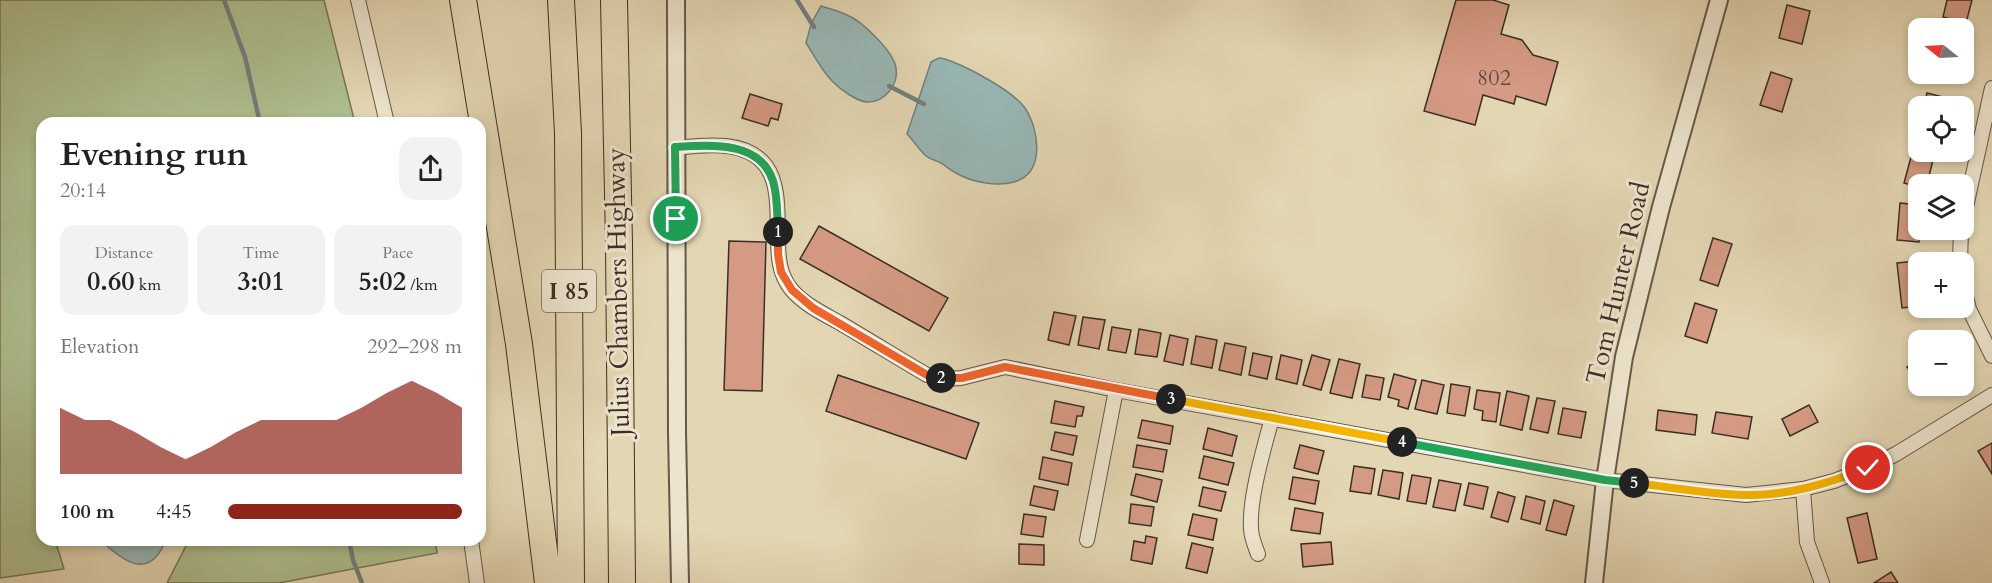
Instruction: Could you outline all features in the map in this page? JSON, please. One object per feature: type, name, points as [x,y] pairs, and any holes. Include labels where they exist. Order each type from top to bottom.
[{"type":"highway","points":[[463,0],[482,117]]},
{"type":"highway","name":"I 85","points":[[561,0],[568,133],[572,583]]},
{"type":"highway","name":"Julius Chambers Highway","points":[[614,0],[622,583]]},
{"type":"highway","points":[[486,141],[519,344],[548,583]]},
{"type":"street","points":[[358,0],[386,117]]},
{"type":"street","points":[[676,0],[676,420],[680,583]]},
{"type":"street","name":"Tom Hunter Road","points":[[1594,583],[1605,480],[1624,357],[1634,310],[1719,0]]},
{"type":"street","points":[[1973,174],[1992,88]]},
{"type":"street","points":[[675,147],[711,145],[732,147],[750,154],[766,165],[773,181],[777,204],[778,254],[781,272],[792,290],[813,308],[927,375],[946,379],[962,378],[1005,367],[1116,390],[1605,480],[1746,495],[1803,489],[1834,481],[1868,468],[1896,454],[1992,395]]},
{"type":"street","points":[[1973,318],[1992,356]]},
{"type":"street","points":[[1087,540],[1116,390]]},
{"type":"street","points":[[1258,554],[1251,528],[1252,511],[1272,418]]},
{"type":"street","points":[[1803,489],[1808,542],[1822,583]]},
{"type":"street","points":[[472,546],[477,583]]},
{"type":"green space","points":[[0,0],[324,0],[353,117],[36,117],[36,546],[57,546],[64,569],[0,578]]},
{"type":"green space","points":[[186,546],[436,546],[437,553],[279,583],[167,583]]},
{"type":"water","points":[[821,6],[853,18],[890,54],[896,68],[895,80],[890,91],[880,99],[868,102],[859,100],[839,88],[825,73],[806,43],[811,24]]},
{"type":"water","points":[[939,58],[957,63],[989,80],[1013,96],[1025,108],[1034,127],[1037,150],[1031,170],[1024,177],[1014,182],[1000,184],[969,179],[927,156],[907,134],[931,62]]},
{"type":"water","points":[[107,546],[163,546],[152,561],[144,564],[135,564]]},
{"type":"building","points":[[1456,0],[1493,0],[1509,5],[1501,34],[1522,40],[1533,55],[1558,62],[1546,105],[1516,96],[1514,104],[1483,95],[1475,125],[1424,111]]},
{"type":"building","points":[[1947,0],[1972,0],[1967,18],[1943,17]]},
{"type":"building","points":[[1787,5],[1810,11],[1802,44],[1779,38]]},
{"type":"building","points":[[1771,72],[1792,79],[1782,112],[1760,105]]},
{"type":"building","points":[[750,94],[782,104],[778,120],[771,118],[768,126],[742,118]]},
{"type":"building","points":[[1910,162],[1932,162],[1930,174],[1908,174],[1908,184],[1904,183]]},
{"type":"building","points":[[1900,203],[1908,204],[1908,240],[1919,240],[1919,242],[1897,240]]},
{"type":"building","points":[[819,226],[948,298],[929,331],[800,259]]},
{"type":"building","points":[[1713,238],[1732,244],[1718,286],[1700,280]]},
{"type":"building","points":[[729,241],[766,242],[762,391],[724,390]]},
{"type":"building","points":[[1908,262],[1908,307],[1902,308],[1897,263]]},
{"type":"building","points":[[1695,303],[1717,310],[1707,343],[1685,336]]},
{"type":"building","points":[[1054,312],[1076,316],[1069,345],[1048,340]]},
{"type":"building","points":[[1083,317],[1105,320],[1099,349],[1078,345]]},
{"type":"building","points":[[1112,327],[1131,330],[1126,353],[1108,350]]},
{"type":"building","points":[[1139,329],[1161,333],[1157,357],[1135,354]]},
{"type":"building","points":[[1170,335],[1188,339],[1183,365],[1164,361]]},
{"type":"building","points":[[1196,336],[1217,340],[1212,368],[1191,364]]},
{"type":"building","points":[[1225,343],[1246,347],[1241,375],[1219,370]]},
{"type":"building","points":[[1253,353],[1272,357],[1267,379],[1249,375]]},
{"type":"building","points":[[1281,355],[1302,360],[1297,384],[1276,379]]},
{"type":"building","points":[[1312,355],[1330,360],[1321,390],[1303,385]]},
{"type":"building","points":[[1339,359],[1360,364],[1352,398],[1330,393]]},
{"type":"building","points":[[1394,374],[1416,380],[1408,409],[1398,406],[1399,400],[1388,397]]},
{"type":"building","points":[[838,375],[979,423],[966,459],[826,411]]},
{"type":"building","points":[[1366,375],[1384,378],[1380,400],[1362,397]]},
{"type":"building","points":[[1422,380],[1444,385],[1437,414],[1415,409]]},
{"type":"building","points":[[1451,384],[1470,387],[1465,416],[1447,413]]},
{"type":"building","points":[[1477,390],[1500,393],[1496,422],[1482,420],[1483,411],[1474,409]]},
{"type":"building","points":[[1507,391],[1529,396],[1522,430],[1500,425]]},
{"type":"building","points":[[1537,398],[1555,401],[1548,433],[1530,429]]},
{"type":"building","points":[[1055,401],[1084,407],[1082,416],[1077,416],[1075,427],[1051,423]]},
{"type":"building","points":[[1809,405],[1818,422],[1790,436],[1782,419]]},
{"type":"building","points":[[1563,408],[1586,412],[1581,438],[1558,434]]},
{"type":"building","points":[[1658,410],[1697,415],[1695,435],[1656,430]]},
{"type":"building","points":[[1716,412],[1752,417],[1748,439],[1712,433]]},
{"type":"building","points":[[1142,420],[1173,426],[1170,444],[1138,438]]},
{"type":"building","points":[[1208,428],[1237,436],[1232,456],[1203,449]]},
{"type":"building","points":[[1055,432],[1077,436],[1073,455],[1051,450]]},
{"type":"building","points":[[1992,443],[1992,474],[1978,451]]},
{"type":"building","points":[[1137,445],[1167,450],[1163,472],[1133,467]]},
{"type":"building","points":[[1300,445],[1324,451],[1318,474],[1294,468]]},
{"type":"building","points":[[1204,456],[1234,463],[1228,485],[1199,478]]},
{"type":"building","points":[[1043,457],[1072,463],[1068,485],[1039,479]]},
{"type":"building","points":[[1354,466],[1375,469],[1371,494],[1350,491]]},
{"type":"building","points":[[1383,470],[1403,473],[1399,499],[1378,495]]},
{"type":"building","points":[[1136,474],[1162,480],[1157,502],[1131,495]]},
{"type":"building","points":[[1412,475],[1431,478],[1426,504],[1407,501]]},
{"type":"building","points":[[1293,477],[1319,481],[1315,504],[1289,499]]},
{"type":"building","points":[[1439,480],[1461,484],[1455,511],[1433,507]]},
{"type":"building","points":[[1469,483],[1488,487],[1483,509],[1464,505]]},
{"type":"building","points":[[1034,486],[1058,491],[1054,510],[1030,505]]},
{"type":"building","points":[[1203,487],[1226,492],[1221,511],[1199,506]]},
{"type":"building","points":[[1498,492],[1515,497],[1508,522],[1491,517]]},
{"type":"building","points":[[1526,496],[1545,501],[1540,524],[1521,519]]},
{"type":"building","points":[[1554,500],[1574,506],[1566,535],[1546,530]]},
{"type":"building","points":[[1131,504],[1154,507],[1151,526],[1129,523]]},
{"type":"building","points":[[1295,508],[1323,513],[1320,534],[1291,530]]},
{"type":"building","points":[[1867,513],[1877,559],[1858,563],[1847,518]]},
{"type":"building","points":[[1024,514],[1046,517],[1043,537],[1021,534]]},
{"type":"building","points":[[1193,514],[1217,519],[1213,540],[1188,535]]},
{"type":"building","points":[[1146,536],[1157,538],[1152,564],[1131,560],[1134,541],[1145,543]]},
{"type":"building","points":[[1331,542],[1333,564],[1303,567],[1301,544]]},
{"type":"building","points":[[1192,543],[1213,548],[1207,573],[1186,568]]},
{"type":"building","points":[[1019,544],[1044,545],[1044,565],[1019,564]]},
{"type":"building","points":[[1891,572],[1898,583],[1874,583]]},
{"type":"waterway","points":[[224,0],[245,57],[259,117]]},
{"type":"waterway","points":[[797,0],[814,27]]},
{"type":"waterway","points":[[889,86],[924,104]]},
{"type":"waterway","points":[[350,546],[362,583]]},
{"type":"route","points":[[676,219],[675,147],[711,145],[732,147],[750,154],[766,165],[773,181],[777,204],[778,254],[781,272],[792,290],[813,308],[927,375],[946,379],[962,378],[1005,367],[1116,390],[1605,480],[1746,495],[1803,489],[1834,481],[1868,468]]}]
